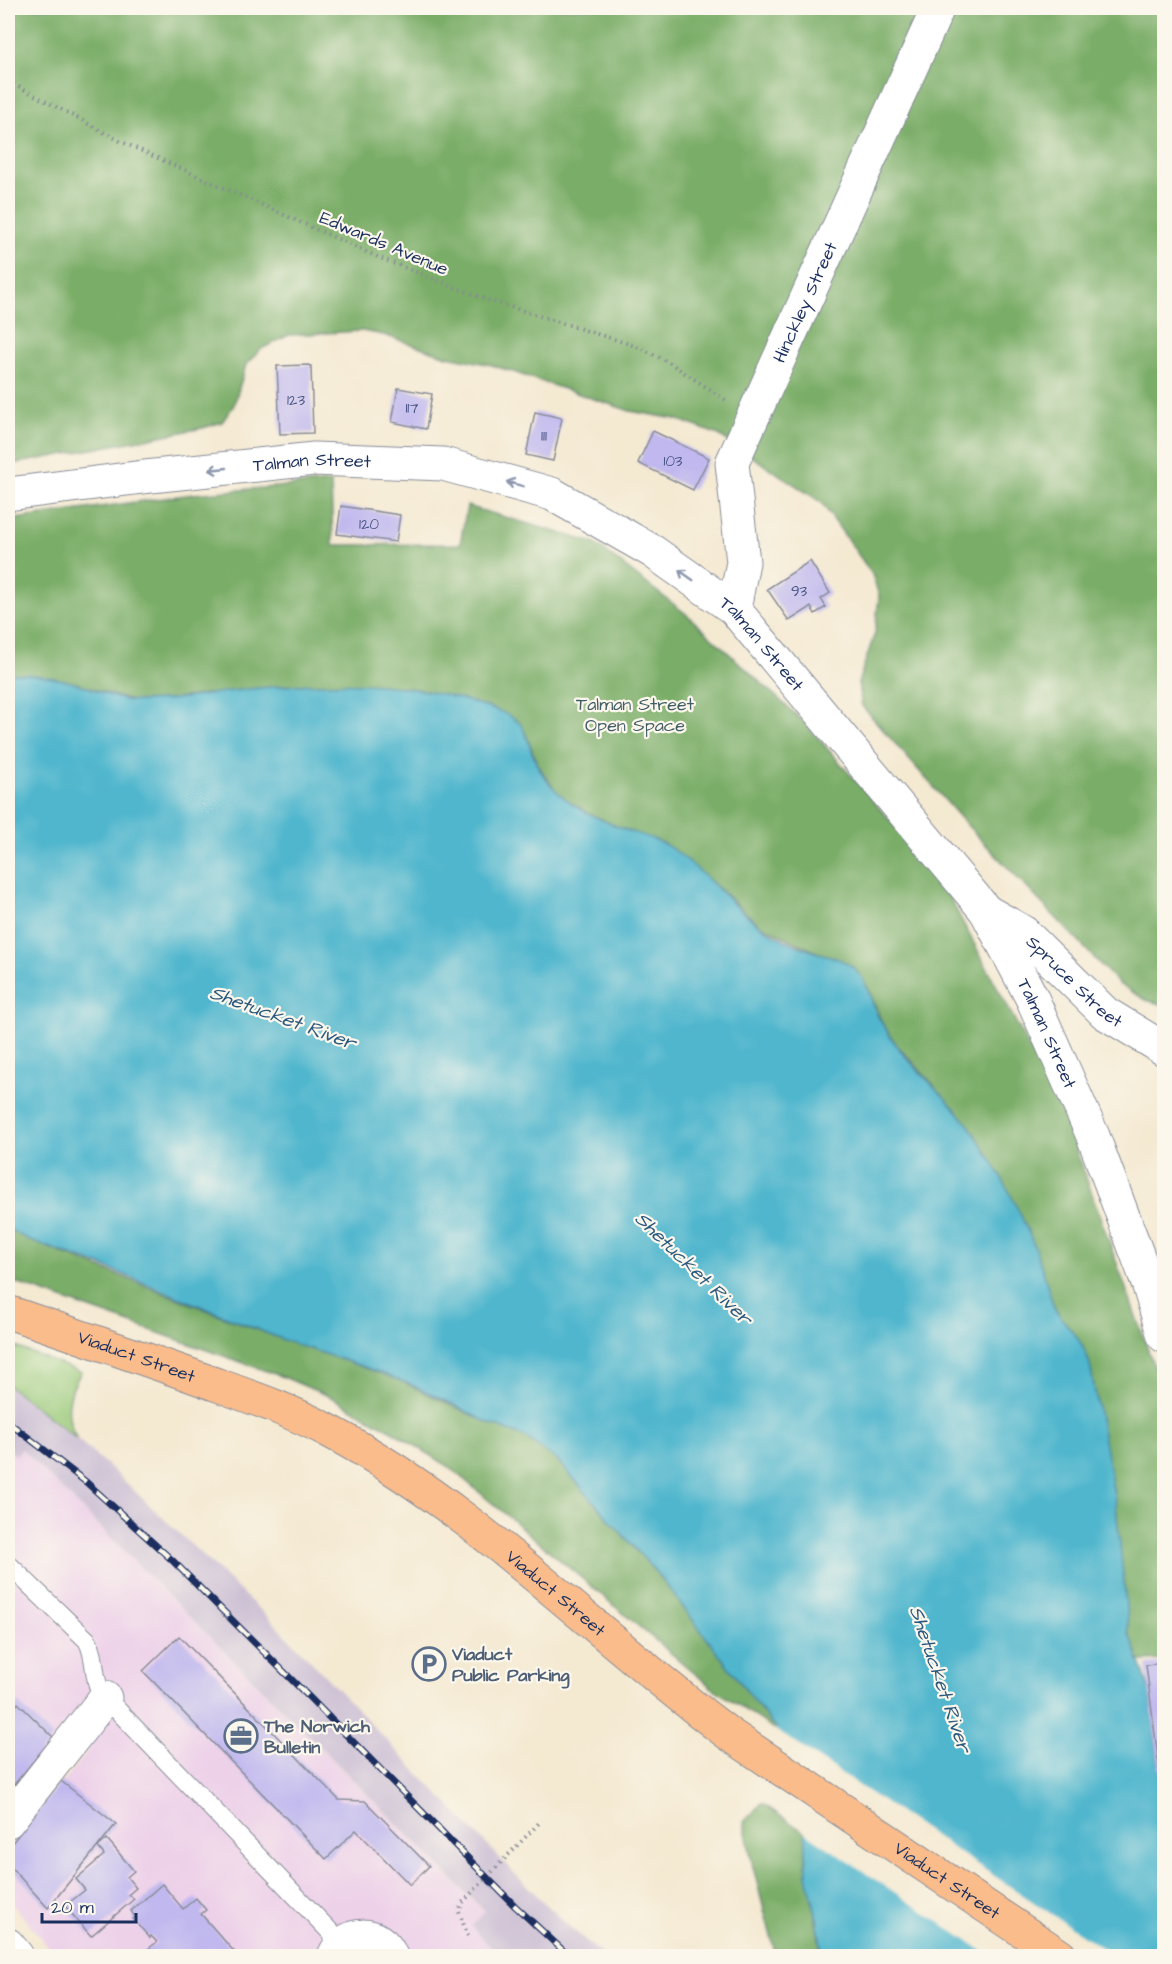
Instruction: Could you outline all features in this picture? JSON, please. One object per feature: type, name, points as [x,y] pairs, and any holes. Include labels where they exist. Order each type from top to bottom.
[{"type":"highway","name":"Viaduct Street","points":[[8,1312],[261,1402],[322,1428],[367,1453],[424,1489],[469,1522],[729,1734],[1060,1956]]},
{"type":"street","name":"Hinckley Street","points":[[734,609],[743,562],[732,463],[938,8]]},
{"type":"street","name":"Talman Street","points":[[8,494],[314,459],[443,464],[552,494],[652,551],[734,609],[986,911],[1032,998],[1093,1136],[1148,1283],[1164,1336]]},
{"type":"street","name":"Spruce Street","points":[[986,911],[1023,932],[1105,1013],[1164,1048]]},
{"type":"street","points":[[8,1821],[105,1698]]},
{"type":"street","points":[[338,1950],[353,1937],[370,1936],[380,1941],[391,1956]]},
{"type":"street","points":[[8,1945],[17,1956]]},
{"type":"lane","points":[[8,1564],[87,1640],[94,1657],[96,1684],[105,1698],[338,1950]]},
{"type":"path","name":"Edwards Avenue","points":[[8,81],[113,138],[372,255],[485,299],[639,347],[670,363],[752,418]]},
{"type":"path","points":[[468,1936],[459,1912],[462,1903],[539,1823]]},
{"type":"shaded area","points":[[8,1385],[108,1466],[276,1625],[520,1879],[565,1923],[604,1956],[499,1956],[471,1926],[485,1912],[22,1449],[16,1455],[8,1449]]},
{"type":"shaded area","points":[[8,1449],[16,1455],[22,1449],[485,1913],[471,1926],[499,1956],[56,1956],[8,1899],[8,1854],[90,1748],[66,1725],[8,1799]]},
{"type":"green space","points":[[8,8],[1164,8],[1164,1005],[1146,1000],[1120,985],[967,825],[862,706],[858,683],[875,633],[879,596],[872,574],[821,502],[719,435],[676,419],[630,411],[492,365],[447,356],[384,335],[362,331],[289,335],[261,349],[246,365],[234,405],[222,422],[203,428],[8,465]]},
{"type":"green space","name":"Talman Street Open Space","points":[[331,482],[333,545],[460,544],[467,506],[594,543],[685,613],[805,723],[937,874],[1060,1105],[1161,1386],[1164,1399],[1164,1660],[1140,1661],[1129,1634],[1120,1555],[1074,1333],[1061,1319],[933,1084],[896,1044],[882,1023],[868,988],[851,966],[760,925],[699,871],[663,843],[619,828],[565,799],[555,790],[538,765],[525,732],[514,719],[494,709],[461,699],[206,694],[167,700],[132,701],[74,683],[8,673],[8,520],[193,494]]},
{"type":"green space","points":[[8,1229],[37,1243],[250,1327],[399,1380],[478,1418],[525,1437],[555,1458],[661,1578],[777,1731],[711,1687],[448,1466],[387,1428],[333,1398],[286,1378],[8,1280]]},
{"type":"green space","points":[[8,1344],[81,1372],[72,1389],[68,1405],[70,1422],[77,1439],[8,1385]]},
{"type":"green space","points":[[762,1803],[807,1834],[806,1864],[822,1956],[776,1956],[744,1822]]},
{"type":"water","name":"Shetucket River","points":[[8,673],[67,681],[128,700],[162,700],[299,685],[358,684],[416,689],[493,709],[518,721],[544,776],[552,787],[573,804],[609,823],[668,846],[688,861],[760,926],[798,946],[841,960],[860,975],[880,1020],[895,1043],[952,1105],[991,1159],[1011,1195],[1036,1250],[1054,1307],[1078,1339],[1090,1364],[1116,1505],[1129,1634],[1150,1692],[1161,1781],[1164,1781],[1164,1956],[822,1956],[818,1923],[807,1876],[805,1824],[775,1726],[661,1578],[558,1461],[525,1437],[488,1423],[412,1385],[286,1341],[100,1265],[33,1242],[8,1229]]},
{"type":"pier","points":[[773,1728],[1114,1956],[990,1956],[803,1831]]},
{"type":"building","points":[[277,366],[311,366],[313,433],[280,434]]},
{"type":"building","points":[[398,388],[432,394],[426,429],[392,422]]},
{"type":"building","points":[[535,412],[562,418],[553,461],[526,455]]},
{"type":"building","points":[[653,431],[709,458],[693,490],[638,463]]},
{"type":"building","points":[[341,506],[400,515],[396,542],[337,534]]},
{"type":"building","points":[[810,561],[830,593],[821,599],[826,607],[815,614],[811,607],[789,621],[767,589]]},
{"type":"building","name":"The Norwich Bulletin","points":[[179,1636],[339,1800],[365,1801],[429,1866],[410,1885],[356,1830],[326,1859],[143,1671]]},
{"type":"building","points":[[1164,1663],[1164,1781],[1161,1781],[1146,1665]]},
{"type":"building","points":[[18,1703],[53,1737],[8,1792],[8,1716]]},
{"type":"building","points":[[61,1781],[116,1824],[48,1908],[8,1864],[8,1848]]},
{"type":"building","points":[[107,1839],[134,1871],[127,1877],[136,1888],[129,1894],[134,1899],[91,1936],[65,1906],[85,1890],[76,1879],[104,1855],[98,1847]]},
{"type":"building","points":[[162,1884],[183,1909],[196,1898],[206,1910],[201,1914],[238,1956],[139,1956],[157,1942],[151,1936],[150,1938],[133,1919],[135,1917],[131,1911]]},
{"type":"railway","points":[[8,1422],[86,1482],[172,1560],[515,1906],[569,1956]]},
{"type":"place","name":"Viaduct Public Parking","points":[[429,1664]]},
{"type":"place","name":"The Norwich Bulletin","points":[[241,1736]]}]
